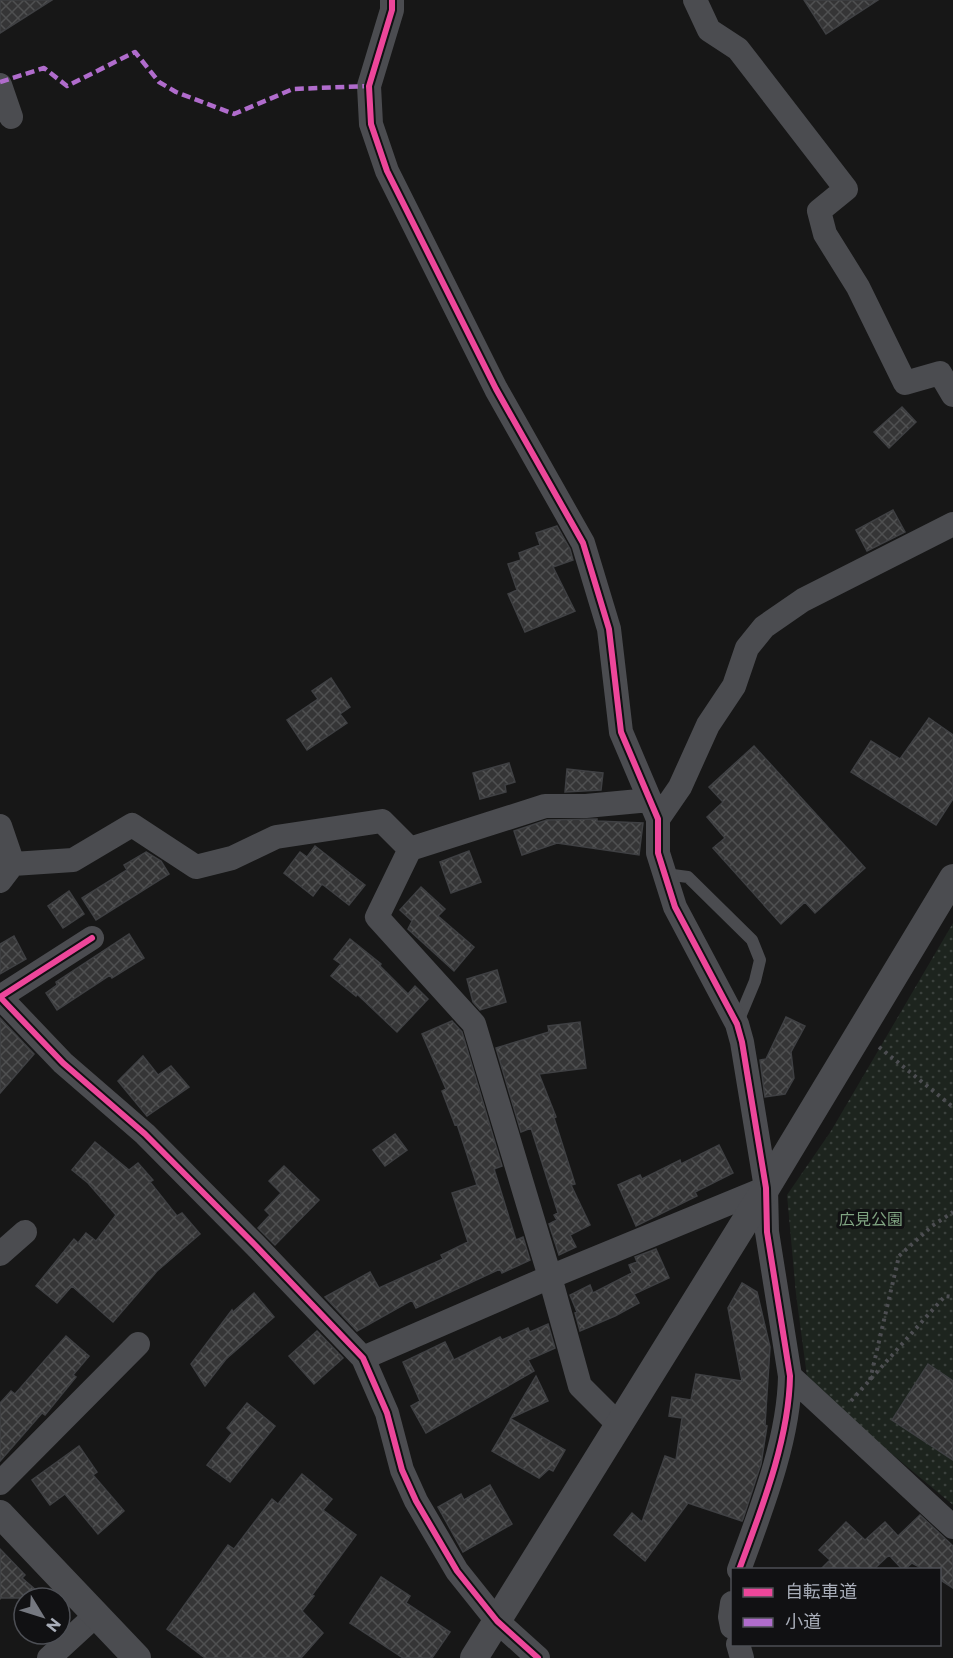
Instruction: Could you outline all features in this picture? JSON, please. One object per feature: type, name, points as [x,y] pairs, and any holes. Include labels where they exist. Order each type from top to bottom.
[{"type":"street","points":[[392,0],[392,10],[369,86],[371,124],[387,171],[491,379],[583,543],[609,629],[621,732],[654,810],[657,853],[675,907],[737,1024],[742,1042],[766,1188],[767,1232],[790,1376],[790,1397],[766,1498],[739,1568]]},
{"type":"street","points":[[694,0],[709,30],[738,49],[846,189],[819,210],[825,234],[858,286],[905,383],[940,374],[953,395]]},
{"type":"street","points":[[0,85],[11,117]]},
{"type":"street","points":[[619,1425],[580,1386],[550,1277],[474,1024],[377,917],[410,849],[545,806],[654,810],[680,787],[708,725],[734,686],[747,648],[764,627],[803,600],[953,524]]},
{"type":"street","points":[[0,826],[7,872],[73,860],[132,825],[196,867],[232,858],[276,837],[382,821],[410,849]]},
{"type":"street","points":[[474,1658],[766,1188],[953,878]]},
{"type":"street","points":[[92,938],[0,997],[63,1063],[145,1134],[363,1358],[387,1413],[402,1470],[416,1501],[457,1571],[496,1621],[538,1658]]},
{"type":"street","points":[[363,1358],[550,1277],[766,1188]]},
{"type":"street","points":[[0,1254],[25,1233]]},
{"type":"street","points":[[0,1483],[138,1344]]},
{"type":"street","points":[[790,1376],[953,1527]]},
{"type":"street","points":[[0,1514],[137,1658]]},
{"type":"street","points":[[49,1658],[96,1615]]},
{"type":"lane","points":[[665,874],[688,877],[752,940],[760,960],[755,981],[737,1024]]},
{"type":"path","points":[[876,1044],[953,1107]]},
{"type":"path","points":[[870,1380],[899,1256],[932,1226],[953,1212]]},
{"type":"path","points":[[848,1404],[945,1296],[953,1297]]},
{"type":"green space","name":"広見公園","points":[[953,923],[953,1505],[808,1384],[796,1294],[787,1195],[831,1131]]},
{"type":"building","points":[[0,0],[52,0],[0,33]]},
{"type":"building","points":[[804,0],[878,0],[826,34]]},
{"type":"building","points":[[902,407],[916,422],[889,448],[874,432]]},
{"type":"building","points":[[893,510],[905,532],[867,551],[856,530]]},
{"type":"building","points":[[557,526],[570,549],[573,560],[553,567],[575,611],[525,632],[508,594],[517,590],[508,564],[521,560],[519,553],[540,545],[536,533]]},
{"type":"building","points":[[331,678],[350,707],[340,714],[347,723],[307,750],[287,720],[318,699],[312,691]]},
{"type":"building","points":[[929,718],[953,735],[953,799],[936,825],[851,772],[871,741],[900,759]]},
{"type":"building","points":[[754,746],[865,868],[815,913],[805,902],[781,924],[713,848],[725,838],[707,817],[723,802],[709,787]]},
{"type":"building","points":[[509,763],[515,782],[505,785],[506,792],[480,799],[473,773]]},
{"type":"building","points":[[567,769],[603,773],[601,790],[565,792]]},
{"type":"building","points":[[597,819],[597,821],[643,823],[639,855],[557,843],[522,855],[514,831],[547,820]]},
{"type":"building","points":[[315,846],[365,885],[349,905],[322,884],[313,896],[284,873],[300,852],[307,857]]},
{"type":"building","points":[[469,851],[481,882],[451,893],[440,862]]},
{"type":"building","points":[[146,852],[161,861],[169,874],[96,920],[82,898],[127,870],[124,865]]},
{"type":"building","points":[[421,887],[445,909],[438,916],[474,947],[454,971],[408,929],[412,921],[400,910]]},
{"type":"building","points":[[69,891],[84,914],[63,928],[48,906]]},
{"type":"building","points":[[129,934],[144,958],[112,978],[110,975],[57,1010],[46,993],[57,985],[56,982]]},
{"type":"building","points":[[14,936],[26,959],[0,974],[0,944]]},
{"type":"building","points":[[350,939],[381,964],[380,966],[408,994],[415,986],[428,999],[397,1032],[357,994],[356,996],[331,976],[341,964],[334,959]]},
{"type":"building","points":[[497,970],[506,1002],[480,1010],[473,1002],[467,979]]},
{"type":"building","points":[[786,1017],[805,1026],[791,1052],[794,1078],[785,1094],[765,1097],[760,1060],[766,1059]]},
{"type":"building","points":[[0,1018],[34,1054],[0,1093]]},
{"type":"building","points":[[452,1021],[462,1032],[502,1166],[494,1169],[516,1240],[523,1237],[530,1260],[502,1273],[500,1269],[416,1308],[412,1300],[357,1331],[325,1297],[370,1272],[379,1288],[443,1259],[441,1255],[468,1242],[452,1193],[477,1185],[457,1124],[455,1125],[442,1091],[446,1089],[422,1034]]},
{"type":"building","points":[[580,1022],[586,1068],[539,1074],[556,1117],[554,1118],[575,1184],[571,1185],[590,1225],[570,1235],[576,1247],[559,1255],[549,1224],[557,1220],[554,1215],[558,1213],[531,1128],[521,1132],[496,1048],[549,1032],[548,1026]]},
{"type":"building","points":[[143,1056],[158,1075],[171,1066],[189,1087],[147,1116],[118,1081]]},
{"type":"building","points":[[395,1134],[407,1150],[385,1166],[373,1150]]},
{"type":"building","points":[[95,1142],[129,1170],[138,1163],[153,1180],[150,1182],[177,1216],[182,1213],[200,1234],[157,1271],[113,1322],[72,1286],[57,1303],[36,1286],[74,1239],[78,1243],[86,1233],[96,1241],[116,1215],[88,1183],[72,1170]]},
{"type":"building","points":[[719,1145],[733,1173],[695,1192],[697,1196],[636,1226],[618,1185],[640,1175],[642,1179],[680,1160],[681,1164]]},
{"type":"building","points":[[284,1166],[319,1200],[275,1245],[258,1228],[270,1215],[265,1210],[281,1193],[269,1181]]},
{"type":"building","points":[[656,1249],[669,1278],[634,1294],[639,1303],[580,1331],[575,1313],[577,1312],[570,1295],[590,1285],[593,1293],[632,1273],[629,1265],[637,1262],[635,1257]]},
{"type":"building","points":[[742,1283],[757,1292],[770,1347],[765,1425],[767,1426],[761,1464],[743,1519],[742,1521],[688,1503],[645,1561],[614,1535],[632,1513],[642,1522],[665,1456],[676,1460],[682,1418],[669,1416],[672,1397],[691,1400],[696,1374],[742,1381],[728,1308]]},
{"type":"building","points":[[254,1293],[274,1317],[226,1359],[205,1386],[191,1364],[232,1310],[233,1312]]},
{"type":"building","points":[[548,1324],[555,1348],[528,1360],[534,1371],[426,1433],[411,1406],[420,1401],[403,1362],[445,1342],[454,1360],[500,1337],[502,1340],[528,1328],[530,1332]]},
{"type":"building","points":[[317,1331],[343,1358],[314,1384],[289,1356]]},
{"type":"building","points":[[66,1336],[89,1356],[73,1375],[76,1377],[45,1415],[42,1413],[0,1461],[0,1403],[11,1391],[15,1394]]},
{"type":"building","points":[[928,1364],[953,1381],[953,1460],[892,1420]]},
{"type":"building","points":[[536,1376],[548,1401],[511,1418]]},
{"type":"building","points":[[247,1403],[275,1426],[230,1482],[207,1465],[232,1433],[227,1428]]},
{"type":"building","points":[[511,1419],[565,1450],[553,1471],[549,1469],[539,1478],[492,1451]]},
{"type":"building","points":[[79,1446],[97,1472],[93,1475],[124,1511],[98,1534],[65,1494],[50,1505],[32,1480]]},
{"type":"building","points":[[302,1474],[332,1499],[323,1510],[356,1535],[302,1611],[323,1633],[301,1658],[205,1658],[167,1629],[228,1545],[234,1549],[272,1499],[278,1504]]},
{"type":"building","points":[[490,1485],[512,1524],[463,1552],[438,1507],[461,1494],[464,1500]]},
{"type":"building","points":[[920,1515],[953,1546],[953,1588],[941,1580],[941,1568],[921,1568],[912,1563],[906,1568],[901,1568],[889,1555],[875,1568],[822,1568],[830,1560],[819,1550],[846,1522],[865,1540],[885,1522],[898,1536]]},
{"type":"building","points":[[0,1549],[25,1575],[22,1578],[31,1586],[12,1586],[12,1598],[0,1599]]},
{"type":"building","points":[[381,1577],[410,1596],[406,1603],[450,1632],[432,1658],[403,1658],[350,1623]]},
{"type":"marked path","points":[[0,82],[44,68],[67,86],[135,52],[159,82],[176,92],[234,114],[293,89],[369,86]]},
{"type":"cycle path","points":[[392,0],[392,10],[369,86],[371,124],[387,171],[496,389],[583,543],[609,629],[621,732],[658,819],[658,853],[675,907],[737,1024],[742,1042],[766,1188],[767,1232],[790,1376],[785,1425],[779,1450],[765,1499],[740,1568]]},
{"type":"cycle path","points":[[92,938],[0,997],[63,1063],[145,1134],[363,1358],[387,1413],[402,1470],[416,1501],[457,1571],[497,1621],[538,1658]]}]
